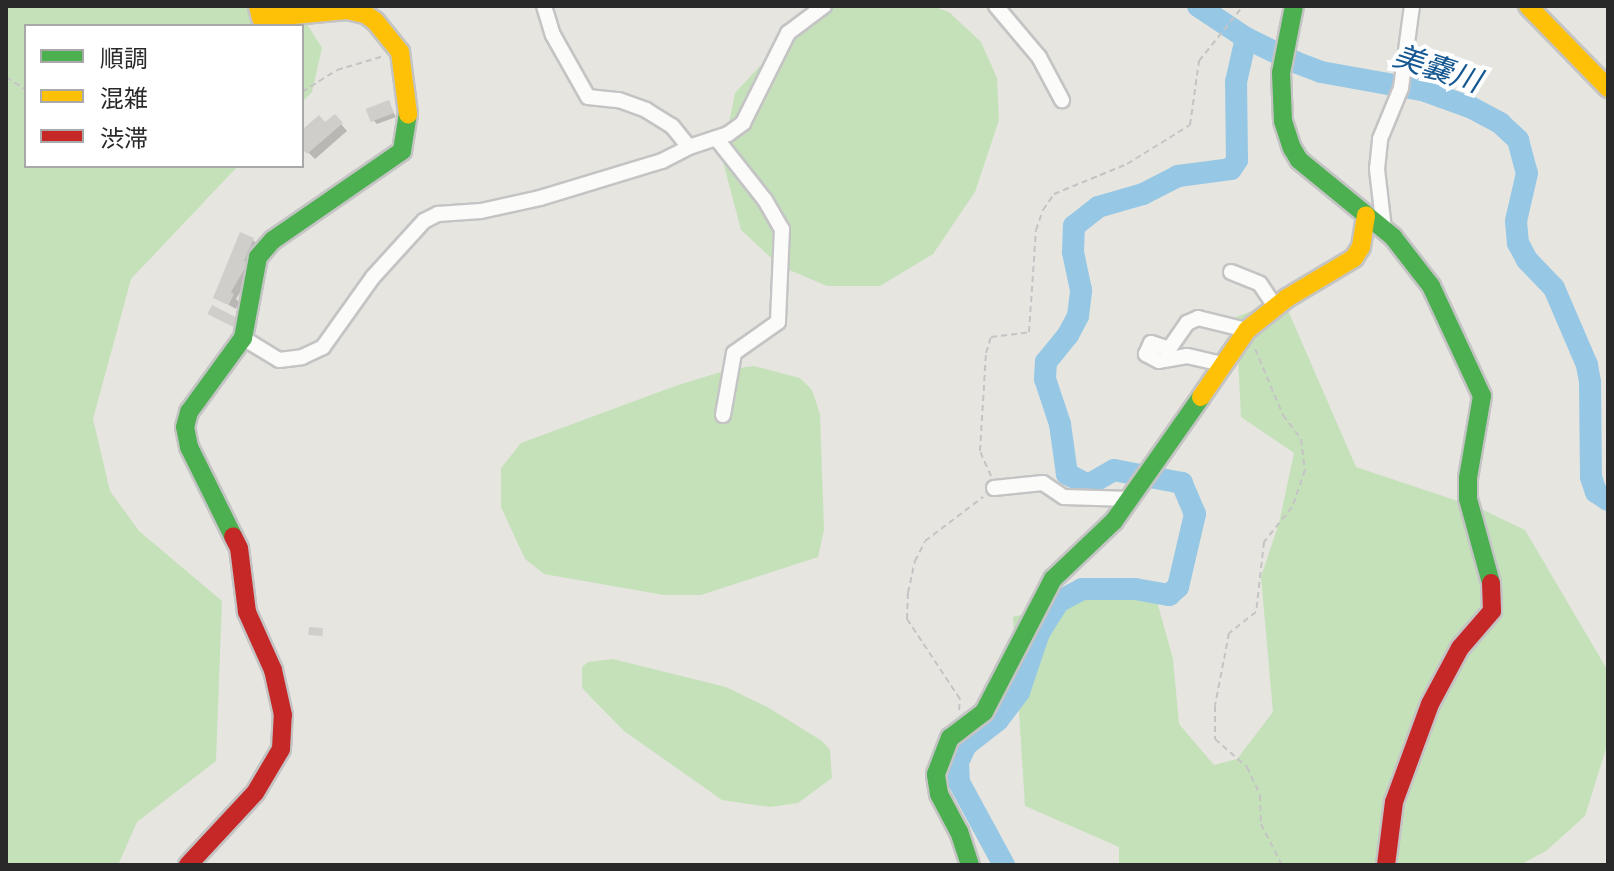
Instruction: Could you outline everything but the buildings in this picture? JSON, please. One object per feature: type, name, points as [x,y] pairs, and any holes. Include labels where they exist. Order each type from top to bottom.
[{"type":"street","points":[[188,865],[255,793],[281,749],[283,715],[279,695],[247,612],[239,548],[189,447],[185,427],[189,412],[243,338],[258,257],[266,248],[402,151],[408,113],[400,52],[394,40],[365,14],[347,10],[261,18],[258,6]]},
{"type":"street","points":[[544,6],[553,35],[588,97],[619,100],[646,110],[672,126],[689,147]]},
{"type":"street","points":[[243,338],[279,360],[302,357],[323,347],[373,277],[424,221],[438,214],[481,211],[540,198],[662,161],[743,123],[788,33],[824,6]]},
{"type":"street","points":[[996,6],[1039,57],[1062,100]]},
{"type":"street","points":[[1384,229],[1377,169],[1384,132],[1401,88],[1412,6]]},
{"type":"street","points":[[1528,6],[1608,88]]},
{"type":"street","points":[[1293,10],[1285,41],[1281,93],[1283,121],[1299,160],[1384,229],[1431,286],[1482,396],[1468,478],[1468,499],[1493,592],[1492,611],[1460,648],[1430,704],[1407,759],[1394,802],[1386,865]]},
{"type":"street","points":[[716,138],[765,200],[782,229],[778,322],[734,353],[723,415]]},
{"type":"street","points":[[970,865],[959,832],[939,794],[936,774],[942,751],[957,731],[984,712],[1053,579],[1114,521],[1247,330],[1275,306],[1354,258],[1361,247],[1366,215]]},
{"type":"street","points":[[1231,272],[1260,284],[1275,306]]},
{"type":"street","points":[[1222,364],[1187,356],[1159,361],[1146,354],[1151,343],[1169,349],[1187,323],[1198,318],[1247,330]]},
{"type":"street","points":[[994,488],[1043,483],[1064,497],[1130,499]]},
{"type":"path","points":[[957,731],[960,699],[907,619],[910,576],[925,541],[994,488],[980,451],[986,353],[991,337],[1029,332],[1036,230],[1043,210],[1054,194],[1127,164],[1190,125],[1199,61],[1243,6]]},
{"type":"path","points":[[304,91],[337,70],[400,52]]},
{"type":"path","points":[[6,77],[24,89]]},
{"type":"path","points":[[1247,330],[1283,415],[1301,439],[1305,470],[1292,507],[1264,542],[1256,612],[1229,633],[1215,706],[1215,739],[1247,767],[1260,795],[1261,824],[1282,865]]},
{"type":"green space","points":[[6,6],[296,6],[322,48],[312,92],[304,100],[304,24],[24,24],[24,168],[236,168],[131,279],[93,419],[110,491],[139,531],[222,601],[216,761],[137,822],[118,865],[6,865]]},
{"type":"green space","points":[[932,6],[949,12],[981,42],[997,78],[999,120],[975,192],[933,254],[880,286],[827,286],[780,266],[741,230],[722,158],[735,93],[799,24],[832,7]]},
{"type":"green space","points":[[1283,299],[1356,467],[1479,508],[1525,530],[1608,671],[1608,742],[1585,816],[1546,851],[1520,865],[1119,865],[1119,847],[1025,806],[1013,617],[1096,594],[1155,594],[1173,659],[1179,724],[1214,765],[1237,759],[1273,712],[1261,577],[1279,523],[1294,453],[1241,417],[1236,317]]},
{"type":"green space","points":[[754,366],[800,378],[812,390],[820,414],[824,530],[818,557],[701,595],[664,595],[544,574],[525,559],[501,507],[501,468],[521,443],[678,385],[731,369]]},
{"type":"green space","points":[[613,659],[726,687],[769,708],[822,741],[830,750],[832,778],[798,803],[770,807],[722,800],[624,731],[582,688],[582,667],[588,662]]},
{"type":"waterway","name":"美嚢川","points":[[1198,6],[1246,38],[1295,62],[1321,72],[1422,90],[1472,108],[1500,123],[1518,140],[1527,173],[1516,221],[1518,243],[1527,260],[1554,288],[1587,365],[1591,477],[1596,492],[1608,500]]},
{"type":"waterway","points":[[1004,865],[959,782],[958,762],[966,745],[998,720],[1019,692],[1039,633],[1058,602],[1082,589],[1135,589],[1169,595],[1178,587],[1195,514],[1182,483],[1114,470],[1088,485],[1067,474],[1060,424],[1045,379],[1046,362],[1068,335],[1078,316],[1081,290],[1073,252],[1074,226],[1098,207],[1143,194],[1178,176],[1231,169],[1237,160],[1236,82],[1246,38]]},
{"type":"traffic: fast","points":[[1294,6],[1281,73],[1283,121],[1292,148],[1299,160],[1393,237],[1431,286],[1482,396],[1468,478],[1468,499],[1491,583]]},
{"type":"traffic: fast","points":[[233,536],[189,447],[185,427],[189,412],[243,338],[258,257],[273,240],[402,151],[408,114]]},
{"type":"traffic: fast","points":[[970,865],[959,832],[939,794],[936,774],[950,738],[984,712],[1053,579],[1114,521],[1201,397]]},
{"type":"traffic: slow","points":[[258,6],[261,18],[347,10],[365,14],[375,21],[400,52],[408,114]]},
{"type":"traffic: slow","points":[[1528,6],[1608,88]]},
{"type":"traffic: slow","points":[[1201,397],[1247,330],[1287,298],[1354,258],[1361,247],[1366,215]]},
{"type":"traffic: jam","points":[[188,865],[255,793],[281,749],[283,715],[273,670],[247,612],[239,548],[233,536]]},
{"type":"traffic: jam","points":[[1386,865],[1394,802],[1430,704],[1460,648],[1492,611],[1491,583]]}]
